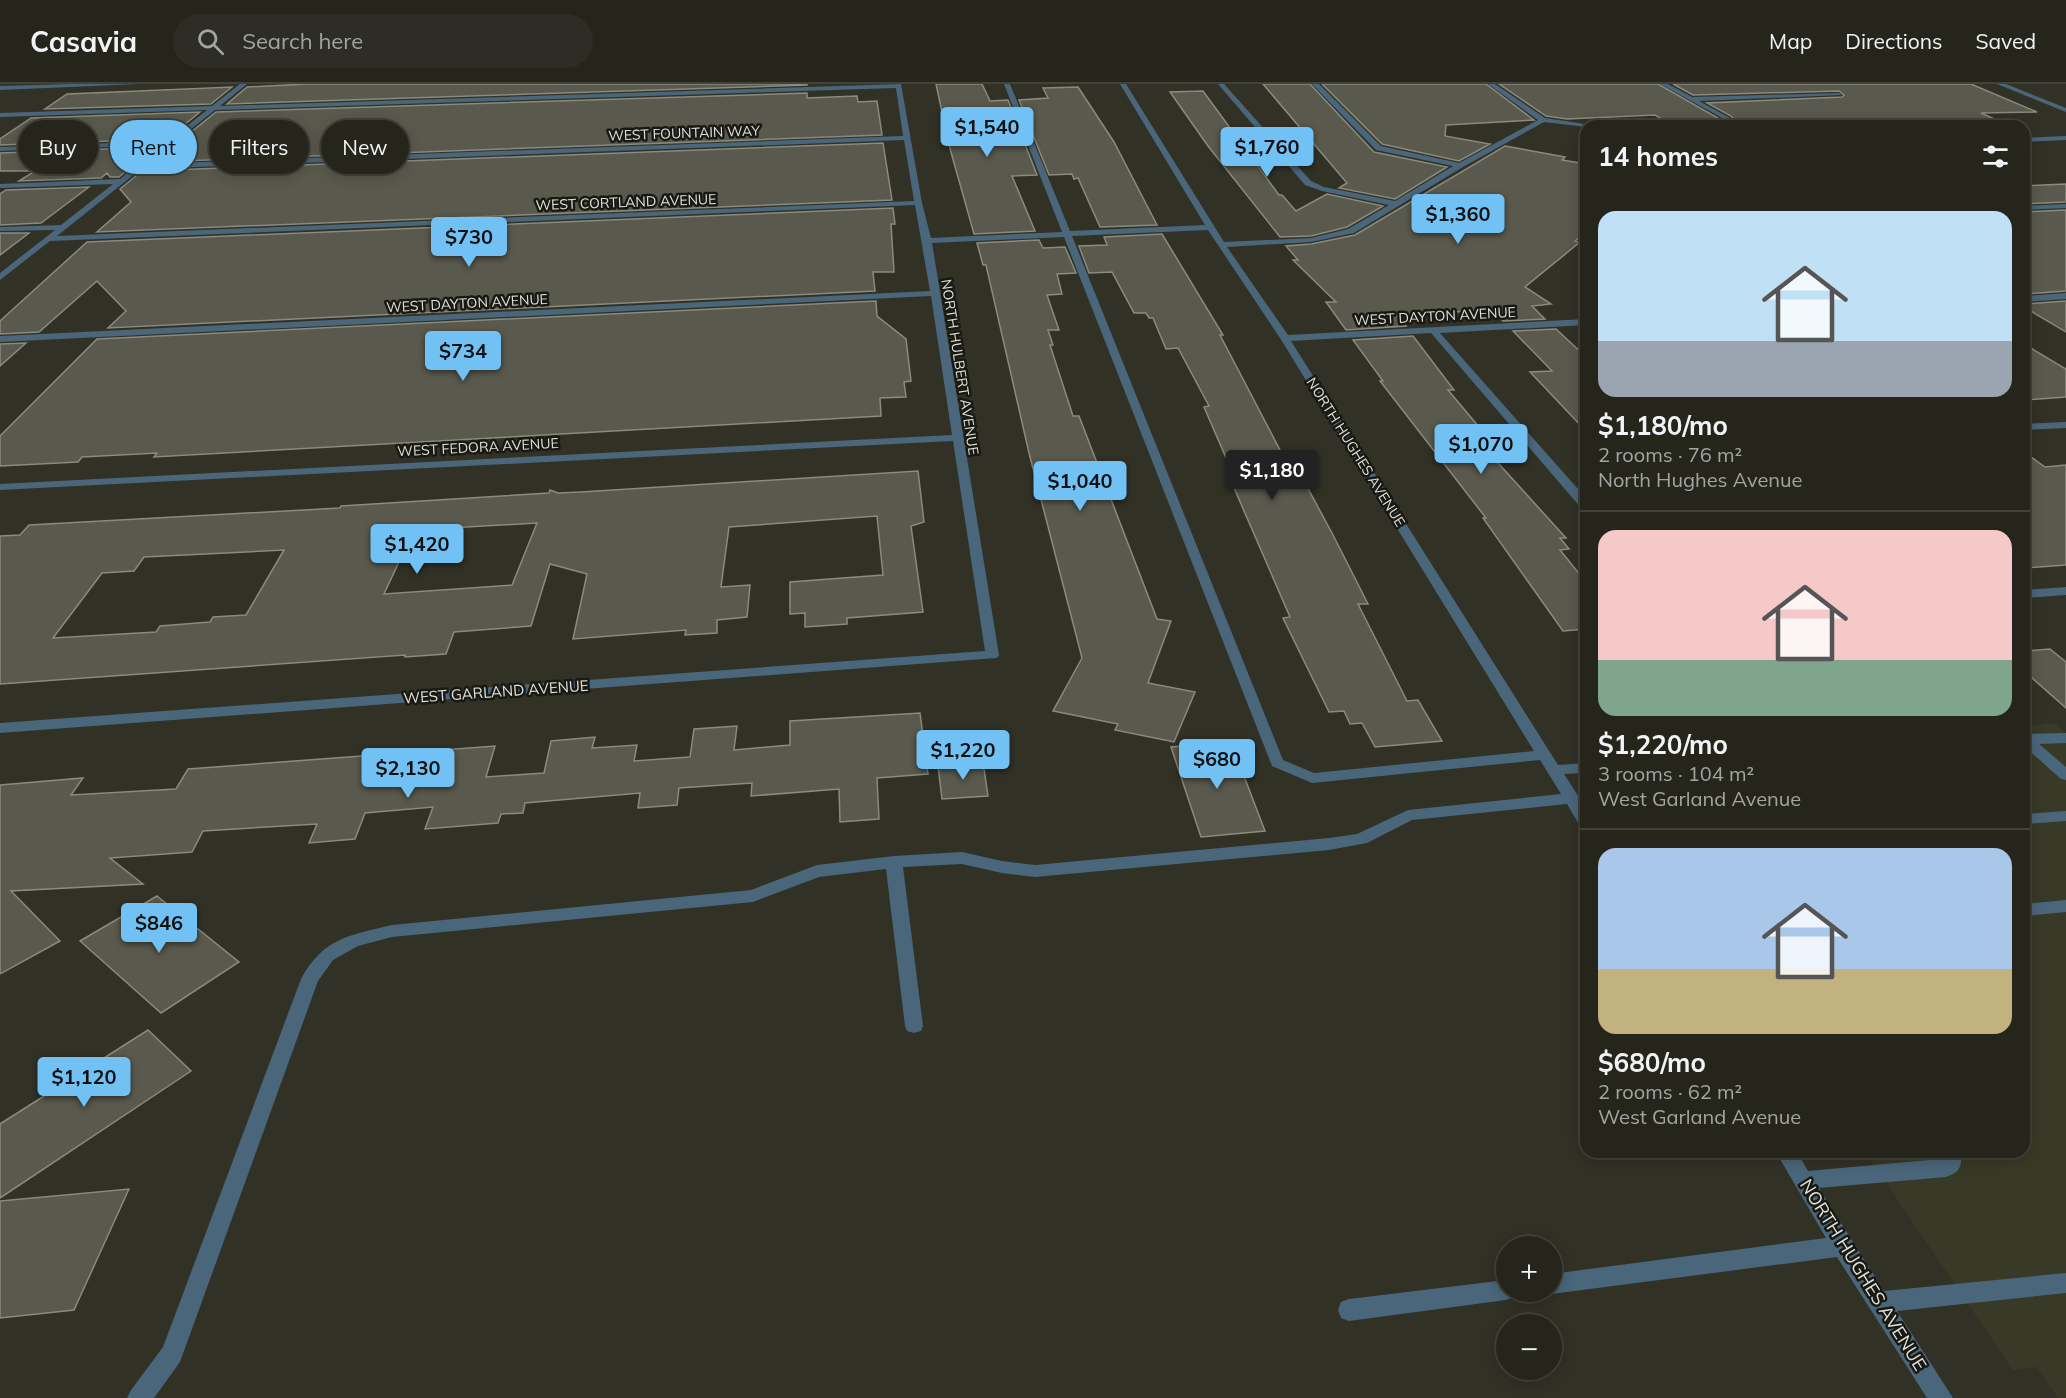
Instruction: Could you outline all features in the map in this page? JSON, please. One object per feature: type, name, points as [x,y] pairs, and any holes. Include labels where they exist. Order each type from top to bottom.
[{"type":"street","points":[[0,88],[136,84]]},
{"type":"street","points":[[197,120],[244,84]]},
{"type":"street","points":[[1007,84],[1277,763],[1312,778],[1543,756]]},
{"type":"street","name":"NORTH HUGHES AVENUE","points":[[1123,84],[1221,244],[1285,338],[1580,813]]},
{"type":"street","points":[[1221,84],[1308,183],[1322,189],[1397,204]]},
{"type":"street","points":[[1315,84],[1379,148],[1460,165]]},
{"type":"street","points":[[1491,84],[1543,120],[1580,125]]},
{"type":"street","points":[[1663,84],[1729,120]]},
{"type":"street","points":[[2000,84],[2066,110]]},
{"type":"street","points":[[0,116],[898,85]]},
{"type":"street","name":"NORTH HULBERT AVENUE","points":[[898,85],[918,203],[927,241],[992,655]]},
{"type":"street","points":[[1691,99],[1839,95]]},
{"type":"street","points":[[2048,102],[2066,102]]},
{"type":"street","points":[[1221,244],[1311,240],[1351,231],[1460,165],[1543,120]]},
{"type":"street","name":"WEST FOUNTAIN WAY","points":[[197,165],[906,138]]},
{"type":"street","points":[[2030,140],[2066,138]]},
{"type":"street","points":[[0,149],[110,145]]},
{"type":"street","points":[[0,277],[129,174]]},
{"type":"street","points":[[0,186],[120,181]]},
{"type":"street","name":"WEST CORTLAND AVENUE","points":[[47,239],[918,203]]},
{"type":"street","points":[[2030,208],[2066,206]]},
{"type":"street","points":[[0,229],[63,227]]},
{"type":"street","points":[[927,241],[1211,227]]},
{"type":"street","name":"WEST DAYTON AVENUE","points":[[0,339],[935,293]]},
{"type":"street","points":[[2030,299],[2066,297]]},
{"type":"street","name":"WEST DAYTON AVENUE","points":[[1285,338],[1580,322]]},
{"type":"street","points":[[1433,330],[1580,499]]},
{"type":"street","points":[[2030,427],[2066,425]]},
{"type":"street","name":"WEST FEDORA AVENUE","points":[[0,487],[957,438]]},
{"type":"street","points":[[2030,594],[2066,591]]},
{"type":"street","name":"WEST GARLAND AVENUE","points":[[0,728],[992,655]]},
{"type":"street","points":[[2030,739],[2066,738]]},
{"type":"street","points":[[2030,744],[2066,775]]},
{"type":"street","points":[[1554,770],[1580,768]]},
{"type":"street","points":[[139,1398],[172,1354],[310,979],[327,955],[353,941],[392,931],[753,896],[817,871],[894,862],[962,858],[1002,867],[1035,871],[1329,844],[1361,839],[1408,815],[1570,798]]},
{"type":"street","points":[[2030,819],[2066,816]]},
{"type":"street","points":[[894,862],[914,1026]]},
{"type":"street","points":[[2030,909],[2066,906]]},
{"type":"street","name":"NORTH HUGHES AVENUE","points":[[1790,1158],[1842,1246],[1941,1398]]},
{"type":"street","points":[[1804,1180],[1946,1168],[1952,1163],[1951,1158]]},
{"type":"street","points":[[1562,1283],[1842,1246]]},
{"type":"street","points":[[1880,1302],[2066,1283]]},
{"type":"street","points":[[1349,1310],[1496,1291]]},
{"type":"shaded area","points":[[2055,723],[2066,733],[2066,1398],[2058,1398],[2036,1367],[2013,1370],[1869,1158],[2030,1158],[2030,725]]},
{"type":"building","points":[[307,84],[807,85],[227,104],[247,87]]},
{"type":"building","points":[[936,84],[982,84],[990,101],[1008,100],[1037,175],[1012,176],[1035,231],[974,234],[949,145]]},
{"type":"building","points":[[1263,84],[1310,84],[1374,152],[1447,167],[1395,199],[1339,188],[1347,183]]},
{"type":"building","points":[[1322,84],[1486,84],[1534,120],[1446,125],[1445,136],[1490,144],[1459,161],[1382,144]]},
{"type":"building","points":[[1499,84],[1658,84],[1721,120],[1663,120],[1655,115],[1567,119],[1546,116]]},
{"type":"building","points":[[1673,84],[1971,84],[2037,112],[1981,113],[1997,120],[1735,120],[1707,103],[1842,97],[1844,95],[1839,91],[1693,95]]},
{"type":"building","points":[[232,87],[211,104],[45,109],[67,94]]},
{"type":"building","points":[[1078,87],[1114,142],[1157,225],[1100,227],[1078,178],[1074,179],[1072,174],[1049,175],[1019,100],[1048,98],[1043,88]]},
{"type":"building","points":[[1203,91],[1279,195],[1282,195],[1296,211],[1327,194],[1383,206],[1347,227],[1311,236],[1280,237],[1208,146],[1170,92]]},
{"type":"building","points":[[807,93],[807,98],[857,96],[858,102],[877,101],[882,135],[409,153],[409,120],[321,120],[321,156],[309,156],[309,120],[209,120],[209,160],[197,160],[197,127],[216,112]]},
{"type":"building","points":[[200,112],[190,120],[110,120],[110,141],[98,141],[98,120],[28,120],[31,118]]},
{"type":"building","points":[[18,127],[18,144],[0,145],[0,139]]},
{"type":"building","points":[[883,143],[892,200],[97,232],[131,202],[120,189],[138,174],[197,174],[197,169],[209,168],[209,174],[309,174],[309,165],[321,164],[321,174],[409,174],[409,161]]},
{"type":"building","points":[[1505,146],[1565,157],[1562,160],[1580,163],[1580,237],[1575,241],[1580,242],[1525,287],[1551,304],[1532,306],[1545,319],[1503,321],[1492,310],[1397,315],[1406,326],[1346,330],[1326,302],[1336,302],[1293,260],[1298,260],[1286,246],[1311,244],[1355,235]]},
{"type":"building","points":[[98,149],[110,149],[110,174],[123,174],[119,177],[110,177],[107,173],[101,178],[19,181],[30,174],[98,174]]},
{"type":"building","points":[[18,152],[18,171],[0,171],[0,153]]},
{"type":"building","points":[[2066,184],[2066,202],[2030,204],[2030,186]]},
{"type":"building","points":[[89,187],[41,223],[0,225],[0,194],[6,190]]},
{"type":"building","points":[[893,208],[895,224],[891,224],[894,272],[873,272],[875,291],[108,328],[126,311],[97,281],[39,332],[0,334],[0,321],[87,242]]},
{"type":"building","points":[[2066,210],[2066,291],[2030,294],[2030,212]]},
{"type":"building","points":[[0,233],[29,233],[0,255]]},
{"type":"building","points":[[1162,234],[1223,335],[1220,335],[1291,471],[1298,470],[1332,533],[1368,604],[1358,604],[1407,701],[1418,700],[1442,741],[1375,747],[1362,723],[1350,724],[1344,711],[1329,712],[1283,618],[1290,617],[1228,474],[1233,474],[1204,407],[1209,406],[1178,348],[1166,349],[1153,318],[1149,318],[1146,313],[1134,313],[1112,272],[1089,273],[1079,246],[1107,245],[1104,237]]},
{"type":"building","points":[[1039,240],[1043,248],[1065,247],[1076,273],[1057,274],[1062,294],[1047,295],[1059,330],[1048,330],[1053,345],[1050,345],[1073,416],[1079,416],[1157,619],[1171,621],[1148,683],[1195,692],[1174,742],[1115,730],[1118,724],[1053,711],[1082,658],[1029,453],[986,265],[983,265],[977,243]]},
{"type":"building","points":[[876,301],[877,316],[906,339],[911,381],[904,382],[906,397],[880,398],[881,416],[154,457],[157,453],[82,457],[78,462],[0,466],[0,436],[97,339]]},
{"type":"building","points":[[2066,301],[2066,332],[2030,311],[2030,304]]},
{"type":"building","points":[[1556,329],[1580,351],[1580,425],[1530,372],[1552,371],[1513,331]]},
{"type":"building","points":[[1413,336],[1454,390],[1448,390],[1500,452],[1489,453],[1566,538],[1560,538],[1569,549],[1560,550],[1580,575],[1580,630],[1563,631],[1483,518],[1486,518],[1380,381],[1383,381],[1353,340]]},
{"type":"building","points":[[26,343],[0,366],[0,344]]},
{"type":"building","points":[[2030,348],[2066,369],[2066,397],[2030,400]]},
{"type":"building","points":[[2030,456],[2045,467],[2066,465],[2066,565],[2030,568]]},
{"type":"building","points":[[918,471],[924,522],[911,526],[923,612],[847,618],[847,624],[805,627],[805,613],[790,614],[790,582],[883,575],[877,516],[729,527],[721,587],[750,585],[747,617],[717,620],[717,633],[685,635],[686,630],[573,639],[587,574],[550,564],[531,626],[454,632],[446,654],[0,684],[0,536],[20,535],[29,525],[340,508],[341,506],[549,493],[550,490],[558,493]],"holes":[[[537,523],[512,585],[384,594],[414,530]],[[284,550],[246,615],[213,617],[210,622],[160,626],[156,632],[53,638],[102,573],[134,571],[144,557]]]},
{"type":"building","points":[[2050,649],[2066,662],[2066,708],[2030,676],[2030,651]]},
{"type":"building","points":[[920,713],[928,774],[877,778],[879,819],[840,822],[839,789],[751,796],[752,783],[679,788],[677,805],[638,808],[640,793],[525,803],[523,813],[501,814],[498,823],[425,829],[433,807],[365,813],[355,839],[309,843],[317,824],[203,831],[192,852],[110,858],[143,884],[11,891],[60,941],[0,974],[0,785],[83,778],[71,795],[176,789],[188,769],[495,746],[486,777],[544,773],[551,741],[595,737],[592,748],[637,745],[634,761],[690,757],[694,729],[737,726],[734,750],[790,745],[790,721]]},
{"type":"building","points":[[1231,742],[1265,831],[1201,837],[1171,747]]},
{"type":"building","points":[[983,762],[988,796],[942,799],[938,766]]},
{"type":"building","points":[[157,896],[239,962],[161,1013],[80,941]]},
{"type":"building","points":[[148,1030],[191,1071],[0,1198],[0,1124]]},
{"type":"building","points":[[129,1189],[74,1310],[0,1318],[0,1201]]}]
